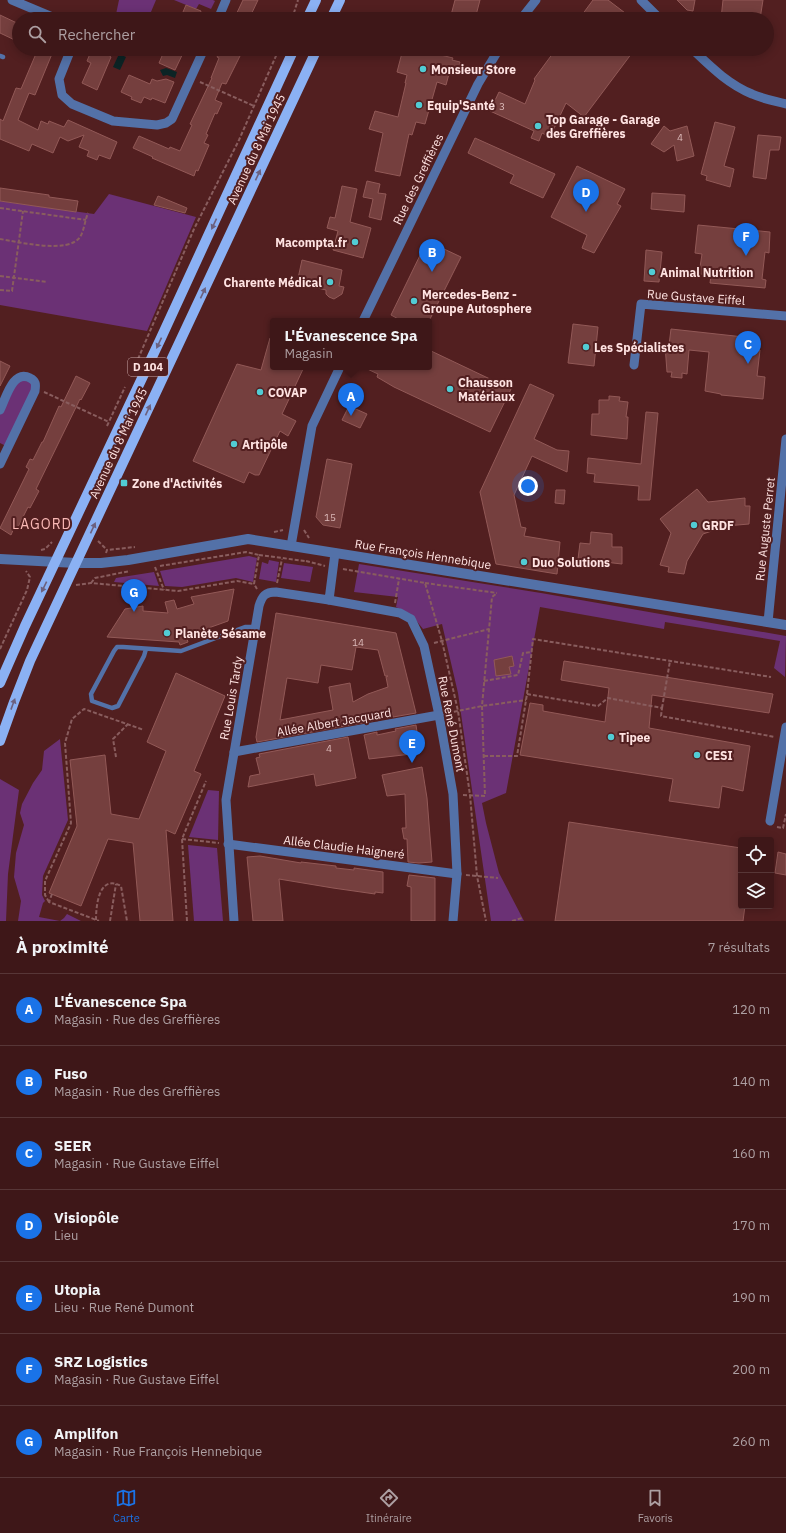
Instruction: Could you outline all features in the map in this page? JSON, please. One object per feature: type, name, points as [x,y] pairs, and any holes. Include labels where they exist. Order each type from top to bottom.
[{"type":"main road","points":[[310,12],[316,0]]},
{"type":"main road","points":[[334,12],[340,0]]},
{"type":"main road","name":"Avenue du 8 Mai 1945","points":[[0,684],[25,626],[291,56]]},
{"type":"main road","name":"Avenue du 8 Mai 1945","points":[[0,741],[30,661],[314,56]]},
{"type":"street","points":[[12,0],[40,12]]},
{"type":"street","points":[[221,12],[226,0]]},
{"type":"street","points":[[527,12],[536,0]]},
{"type":"street","points":[[640,0],[653,12]]},
{"type":"street","points":[[68,56],[59,80],[62,95],[72,104],[113,121],[157,125],[166,123],[172,119],[201,56]]},
{"type":"street","name":"Rue des Greffières","points":[[364,318],[478,84],[495,56]]},
{"type":"street","points":[[699,56],[732,84],[754,95],[786,104]]},
{"type":"street","name":"Rue Gustave Eiffel","points":[[634,365],[641,304],[786,316]]},
{"type":"street","points":[[291,546],[312,426],[339,370]]},
{"type":"street","points":[[0,410],[15,379],[21,376],[26,376],[34,380],[36,388],[4,445],[0,464]]},
{"type":"street","name":"Rue Auguste Perret","points":[[768,622],[786,439]]},
{"type":"street","name":"Rue François Hennebique","points":[[0,559],[101,563],[128,560],[248,539],[503,581],[786,625]]},
{"type":"street","points":[[262,596],[269,592],[276,592],[329,600],[335,553]]},
{"type":"street","name":"Rue Louis Tardy","points":[[234,921],[226,800],[255,627],[262,596]]},
{"type":"street","name":"Rue René Dumont","points":[[329,600],[400,613],[411,619],[424,646],[439,715],[453,794],[457,874],[453,921]]},
{"type":"street","name":"Allée Albert Jacquard","points":[[234,752],[439,715]]},
{"type":"street","points":[[770,820],[786,727]]},
{"type":"street","name":"Allée Claudie Haigneré","points":[[228,844],[457,874]]},
{"type":"lane","points":[[146,649],[118,706],[112,708],[92,700],[91,694],[117,647],[181,651],[245,627],[255,627]]},
{"type":"path","points":[[294,12],[298,0]]},
{"type":"path","name":"Avenue du 8 Mai 1945","points":[[137,363],[194,229],[239,140],[276,56]]},
{"type":"path","points":[[191,78],[266,112]]},
{"type":"path","points":[[0,208],[86,220]]},
{"type":"path","points":[[0,290],[12,291],[23,211]]},
{"type":"path","points":[[0,239],[60,247],[73,243],[80,237],[88,214]]},
{"type":"path","points":[[0,276],[47,282]]},
{"type":"path","points":[[106,430],[108,422],[127,383]]},
{"type":"path","points":[[36,388],[119,427]]},
{"type":"path","points":[[0,649],[27,590],[30,578],[26,571],[28,560],[33,552],[45,549],[54,539]]},
{"type":"path","points":[[164,590],[155,567],[246,552],[259,555],[254,584],[262,596]]},
{"type":"path","points":[[277,585],[282,559]]},
{"type":"path","points":[[306,562],[333,568]]},
{"type":"path","points":[[132,571],[95,578],[91,583],[178,591],[238,582],[254,584]]},
{"type":"path","points":[[393,611],[399,579]]},
{"type":"path","points":[[425,584],[497,593],[492,597],[482,706],[485,796],[453,794]]},
{"type":"path","points":[[424,646],[489,629]]},
{"type":"path","points":[[484,756],[517,756],[527,694],[533,639],[771,677]]},
{"type":"path","points":[[484,681],[518,675],[523,653],[532,652]]},
{"type":"path","points":[[670,661],[661,716],[775,737]]},
{"type":"path","points":[[527,694],[598,706],[608,698],[662,708]]},
{"type":"path","points":[[439,715],[482,706],[526,700]]},
{"type":"path","points":[[99,921],[48,902],[45,895],[45,881],[71,823],[65,743],[72,719],[84,709],[144,730]]},
{"type":"path","points":[[116,757],[113,739],[128,724]]},
{"type":"path","points":[[187,921],[182,839],[206,781]]},
{"type":"path","points":[[182,839],[228,844]]},
{"type":"path","points":[[457,874],[498,878]]},
{"type":"path","points":[[96,920],[96,907],[103,887],[109,883],[121,886],[126,921]]},
{"type":"path","points":[[110,921],[116,884]]},
{"type":"path","points":[[48,902],[52,894]]},
{"type":"path","points":[[512,921],[522,918]]},
{"type":"shaded area","points":[[119,0],[156,0],[151,12],[116,12]]},
{"type":"shaded area","points":[[174,0],[215,1],[211,9],[199,4],[196,9]]},
{"type":"shaded area","points":[[109,194],[196,217],[147,331],[0,305],[0,201],[94,214]]},
{"type":"shaded area","points":[[15,379],[36,383],[8,447],[0,443],[0,410]]},
{"type":"shaded area","points":[[249,556],[257,558],[253,582],[236,578],[182,587],[165,586],[160,571]]},
{"type":"shaded area","points":[[269,560],[279,562],[276,582],[259,579],[262,562],[268,564]]},
{"type":"shaded area","points":[[284,563],[313,567],[310,582],[281,578]]},
{"type":"shaded area","points":[[359,564],[541,593],[786,636],[785,677],[774,668],[780,641],[665,622],[664,629],[540,607],[506,793],[482,803],[499,873],[524,921],[491,921],[458,693],[442,624],[423,629],[411,614],[396,607],[398,597],[354,592]]},
{"type":"shaded area","points":[[154,572],[159,586],[114,582],[116,578]]},
{"type":"shaded area","points":[[60,739],[68,820],[43,876],[42,895],[45,901],[39,917],[60,921],[18,921],[21,901],[14,877],[16,853],[24,825],[20,813],[22,804],[42,770],[44,751]]},
{"type":"shaded area","points":[[0,779],[19,790],[8,874],[6,921],[0,921]]},
{"type":"shaded area","points":[[208,790],[219,791],[218,840],[189,837]]},
{"type":"shaded area","points":[[188,845],[217,848],[223,921],[194,921]]},
{"type":"shaded area","points":[[67,914],[81,921],[60,921]]},
{"type":"water","points":[[118,56],[126,57],[120,70],[113,67]]},
{"type":"water","points":[[166,68],[177,72],[175,78],[167,75],[163,76],[160,70]]},
{"type":"building","points":[[243,0],[258,0],[252,12],[237,12]]},
{"type":"building","points":[[455,0],[480,0],[477,12],[452,12]]},
{"type":"building","points":[[593,0],[608,0],[624,12],[584,12]]},
{"type":"building","points":[[677,0],[695,0],[693,11],[687,10]]},
{"type":"building","points":[[723,0],[763,0],[761,12],[722,12]]},
{"type":"building","points":[[186,5],[201,11],[201,12],[183,12]]},
{"type":"building","points":[[0,15],[12,21],[12,39],[0,33]]},
{"type":"building","points":[[35,56],[51,56],[35,95],[29,93],[18,120],[38,130],[41,121],[48,124],[49,121],[64,127],[68,120],[117,142],[110,159],[99,155],[97,160],[87,156],[89,151],[79,147],[84,135],[68,141],[60,137],[53,153],[32,144],[29,151],[0,139],[0,119],[3,121],[16,88],[21,89]]},
{"type":"building","points":[[89,56],[111,57],[97,90],[82,83],[91,63],[87,61]]},
{"type":"building","points":[[162,56],[182,56],[175,70],[159,63]]},
{"type":"building","points":[[240,56],[226,84],[222,83],[215,100],[222,103],[217,114],[215,113],[206,134],[208,135],[204,143],[209,145],[198,171],[196,170],[194,176],[133,148],[139,136],[169,149],[170,147],[180,151],[192,125],[190,124],[212,78],[219,58],[217,57]]},
{"type":"building","points":[[401,56],[445,56],[460,62],[458,72],[450,70],[446,85],[437,82],[425,124],[416,122],[412,135],[409,134],[400,176],[375,171],[383,133],[369,129],[375,111],[398,117],[407,75],[397,72]]},
{"type":"building","points":[[551,56],[630,56],[584,117],[566,103],[550,137],[542,133],[539,141],[531,138],[534,131],[490,111],[499,92],[525,104],[535,80],[534,79]]},
{"type":"building","points":[[129,75],[150,84],[152,79],[157,81],[166,79],[174,82],[165,103],[152,98],[151,100],[144,97],[141,103],[131,99],[132,97],[121,92]]},
{"type":"building","points":[[715,122],[735,127],[724,166],[734,169],[730,187],[706,180],[707,176],[701,174]]},
{"type":"building","points":[[664,126],[670,131],[687,126],[694,156],[677,161],[674,145],[664,152],[651,144]]},
{"type":"building","points":[[758,135],[781,137],[779,150],[770,150],[766,179],[753,177]]},
{"type":"building","points":[[475,138],[555,174],[543,198],[510,183],[514,175],[468,153]]},
{"type":"building","points":[[577,166],[625,189],[617,204],[621,206],[594,253],[582,248],[587,235],[551,217]]},
{"type":"building","points":[[367,181],[380,184],[378,193],[386,194],[381,220],[369,217],[373,199],[363,197]]},
{"type":"building","points":[[342,186],[357,189],[350,222],[371,228],[363,258],[333,250],[338,231],[327,228],[330,217],[335,218]]},
{"type":"building","points":[[0,188],[78,201],[76,212],[0,201]]},
{"type":"building","points":[[652,193],[685,195],[684,212],[651,209]]},
{"type":"building","points":[[158,196],[187,208],[185,213],[154,205]]},
{"type":"building","points":[[698,225],[770,232],[769,253],[765,252],[762,279],[766,280],[765,288],[710,283],[711,275],[699,274],[702,254],[695,253]]},
{"type":"building","points":[[427,241],[461,257],[430,318],[396,318],[391,315]]},
{"type":"building","points":[[646,250],[662,252],[659,282],[644,281]]},
{"type":"building","points":[[302,260],[342,270],[339,286],[344,287],[342,294],[334,299],[326,294],[326,290],[297,283]]},
{"type":"building","points":[[573,324],[598,327],[594,366],[568,363]]},
{"type":"building","points":[[671,329],[753,338],[752,350],[760,350],[757,376],[765,377],[763,399],[721,395],[705,391],[709,352],[689,350],[687,374],[682,373],[682,378],[671,377],[672,372],[667,372],[665,345],[669,345]]},
{"type":"building","points":[[270,338],[270,370],[303,370],[282,414],[296,421],[288,436],[280,431],[259,475],[249,472],[244,483],[193,461],[237,364],[261,370]]},
{"type":"building","points":[[432,351],[511,389],[490,432],[394,387],[377,377],[378,374],[369,370],[432,370]]},
{"type":"building","points":[[0,361],[10,366],[0,386]]},
{"type":"building","points":[[76,376],[90,383],[81,400],[80,399],[36,489],[39,491],[30,508],[28,507],[17,529],[14,528],[11,535],[0,528],[29,469],[26,467],[30,459],[33,460],[43,442],[59,406],[61,407]]},
{"type":"building","points":[[530,384],[554,395],[534,439],[557,450],[569,451],[567,472],[532,456],[514,495],[521,527],[526,528],[524,536],[560,542],[557,574],[496,564],[480,492]]},
{"type":"building","points":[[609,396],[620,397],[619,401],[628,402],[626,417],[628,417],[627,439],[591,435],[592,414],[599,414],[599,400],[609,400]]},
{"type":"building","points":[[349,406],[367,414],[360,428],[342,420]]},
{"type":"building","points":[[646,412],[658,413],[650,500],[638,500],[639,486],[594,482],[595,474],[587,473],[588,458],[641,464]]},
{"type":"building","points":[[327,459],[352,464],[340,528],[323,525],[316,517]]},
{"type":"building","points":[[697,489],[708,502],[745,498],[745,506],[750,506],[749,524],[726,526],[703,534],[687,561],[684,574],[668,572],[669,567],[660,565],[671,533],[660,519]]},
{"type":"building","points":[[556,490],[565,490],[564,504],[555,503]]},
{"type":"building","points":[[591,532],[612,534],[612,547],[622,547],[622,564],[578,559],[580,543],[590,544]]},
{"type":"building","points":[[234,589],[228,621],[186,636],[188,642],[180,645],[179,642],[107,637],[125,609],[143,606],[143,611],[168,613],[165,602],[174,600],[177,609],[194,604],[191,597]]},
{"type":"building","points":[[276,613],[396,633],[416,713],[393,717],[392,712],[372,719],[373,721],[257,742],[256,737]],"holes":[[[356,647],[378,650],[385,676],[388,676],[386,677],[388,687],[368,694],[353,702],[350,683],[329,687],[333,710],[280,720],[287,678],[318,683],[321,665],[352,670]]]},
{"type":"building","points":[[512,656],[514,666],[509,667],[511,674],[496,676],[494,660]]},
{"type":"building","name":"Tipee","points":[[564,661],[773,694],[769,713],[652,695],[649,728],[750,746],[743,791],[722,786],[719,808],[669,801],[673,779],[520,755],[530,703],[543,705],[543,711],[605,722],[609,688],[561,680]]},
{"type":"building","points":[[176,673],[225,696],[194,771],[201,774],[175,834],[166,830],[173,921],[140,921],[133,843],[108,839],[81,906],[49,893],[77,826],[70,760],[105,755],[111,814],[139,819],[166,751],[147,742]]},
{"type":"building","points":[[416,725],[420,753],[369,759],[364,735],[377,732],[377,735],[396,731],[395,729]]},
{"type":"building","points":[[348,737],[356,778],[316,786],[314,774],[248,787],[250,776],[260,774],[256,758],[260,757],[259,754]]},
{"type":"building","points":[[422,767],[427,798],[432,862],[419,863],[408,862],[407,839],[404,839],[402,828],[406,828],[405,794],[387,796],[382,775]]},
{"type":"building","points":[[569,822],[738,848],[738,909],[745,909],[743,921],[555,921]]},
{"type":"building","points":[[778,852],[786,854],[786,875],[775,873]]},
{"type":"building","points":[[260,856],[301,863],[336,866],[336,868],[354,870],[354,868],[383,872],[383,893],[375,892],[375,894],[279,879],[283,921],[253,921],[247,857]]},
{"type":"building","points":[[409,875],[435,878],[435,921],[411,921],[411,887],[407,886]]},
{"type":"place","name":"Monsieur Store","points":[[423,69]]},
{"type":"place","name":"Equip'Santé","points":[[419,105]]},
{"type":"place","name":"Top Garage - Garage des Greffières","points":[[538,126]]},
{"type":"place","name":"Visiopôle","points":[[586,212]]},
{"type":"place","name":"Macompta.fr","points":[[355,242]]},
{"type":"place","name":"SRZ Logistics","points":[[746,256]]},
{"type":"place","name":"Fuso","points":[[432,272]]},
{"type":"place","name":"Animal Nutrition","points":[[652,272]]},
{"type":"place","name":"Charente Médical","points":[[330,282]]},
{"type":"place","name":"Mercedes-Benz - Groupe Autosphere","points":[[414,301]]},
{"type":"place","name":"Les Spécialistes","points":[[586,347]]},
{"type":"place","name":"SEER","points":[[748,364]]},
{"type":"place","name":"Chausson Matériaux","points":[[450,389]]},
{"type":"place","name":"COVAP","points":[[260,392]]},
{"type":"place","name":"L'Évanescence Spa","points":[[351,416]]},
{"type":"place","name":"Artipôle","points":[[234,444]]},
{"type":"place","name":"Zone d'Activités","points":[[124,483]]},
{"type":"place","name":"GRDF","points":[[694,525]]},
{"type":"place","name":"Duo Solutions","points":[[524,562]]},
{"type":"place","name":"Amplifon","points":[[134,612]]},
{"type":"place","name":"Planète Sésame","points":[[167,633]]},
{"type":"place","name":"Tipee","points":[[611,737]]},
{"type":"place","name":"CESI","points":[[697,755]]},
{"type":"place","name":"Utopia","points":[[412,763]]},
{"type":"district","name":"LAGORD","points":[[42,524]]}]
